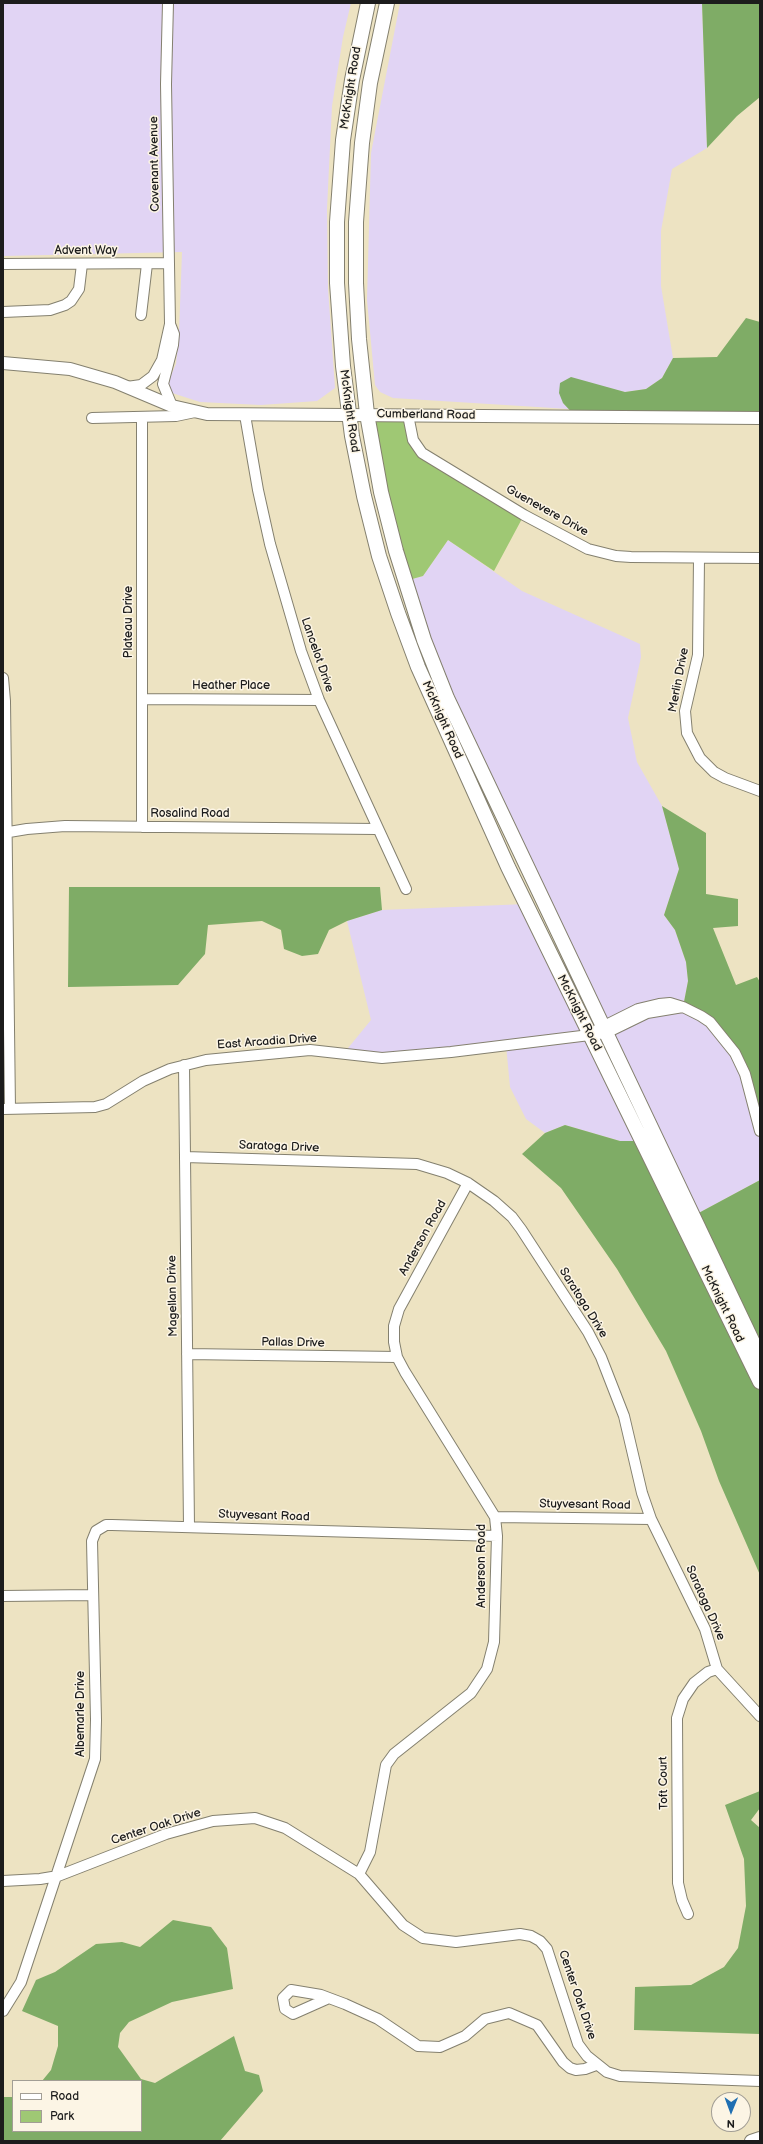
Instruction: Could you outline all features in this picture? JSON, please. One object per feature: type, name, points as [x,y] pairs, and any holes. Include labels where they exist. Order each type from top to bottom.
[{"type":"highway","name":"McKnight Road","points":[[368,3],[346,111],[338,204],[338,313],[349,414],[371,526],[388,586],[405,634],[430,696],[508,867],[683,1221],[760,1382]]},
{"type":"highway","name":"McKnight Road","points":[[387,3],[377,46],[365,114],[356,222],[357,312],[367,414],[378,477],[394,544],[414,610],[435,669],[463,733],[760,1357]]},
{"type":"main road","name":"Cumberland Road","points":[[3,363],[70,369],[127,387],[172,406],[195,412],[245,415],[367,414],[577,418],[760,418]]},
{"type":"main road","points":[[751,2141],[760,2138]]},
{"type":"street","name":"Covenant Avenue","points":[[127,387],[141,385],[153,376],[162,360],[170,324],[166,84],[168,3]]},
{"type":"street","name":"Advent Way","points":[[3,264],[169,263]]},
{"type":"street","points":[[3,312],[50,310],[64,305],[70,301],[79,289],[82,264]]},
{"type":"street","points":[[140,315],[147,264]]},
{"type":"street","name":"Covenant Avenue","points":[[170,324],[174,334],[174,345],[163,384],[172,406]]},
{"type":"street","points":[[92,418],[176,416],[195,412]]},
{"type":"street","name":"Lancelot Drive","points":[[245,415],[258,490],[270,544],[292,620],[319,700],[406,889]]},
{"type":"street","name":"Guenevere Drive","points":[[408,415],[412,440],[422,453],[575,544],[616,556],[760,558]]},
{"type":"street","name":"Plateau Drive","points":[[142,417],[142,827]]},
{"type":"street","name":"Merlin Drive","points":[[699,558],[700,623],[698,655],[685,711],[687,733],[697,754],[714,772],[725,778],[760,791]]},
{"type":"street","points":[[3,678],[6,1109]]},
{"type":"street","name":"Heather Place","points":[[142,699],[319,700]]},
{"type":"street","name":"Rosalind Road","points":[[5,832],[65,826],[377,828]]},
{"type":"street","points":[[605,1030],[647,1014],[683,1007],[694,1011],[710,1022],[735,1053],[745,1074],[760,1131]]},
{"type":"street","name":"East Arcadia Drive","points":[[6,1109],[95,1107],[106,1104],[163,1072],[206,1060],[310,1050],[368,1057],[409,1056],[590,1034],[605,1030]]},
{"type":"street","name":"Magellan Drive","points":[[184,1065],[189,1527]]},
{"type":"street","name":"Saratoga Drive","points":[[185,1157],[411,1164],[437,1169],[468,1183],[494,1200],[521,1229],[588,1332],[608,1370],[629,1433],[642,1493],[651,1519],[705,1629],[717,1669],[760,1716]]},
{"type":"street","name":"Anderson Road","points":[[359,1874],[370,1852],[383,1772],[387,1762],[424,1729],[463,1701],[477,1686],[487,1669],[494,1642],[497,1536],[495,1517],[405,1372],[398,1358],[394,1335],[399,1309],[468,1183]]},
{"type":"street","name":"Pallas Drive","points":[[187,1354],[398,1358]]},
{"type":"street","name":"Stuyvesant Road","points":[[495,1517],[651,1519]]},
{"type":"street","name":"Stuyvesant Road","points":[[92,1595],[93,1536],[100,1528],[112,1525],[497,1536]]},
{"type":"street","points":[[3,1596],[92,1595]]},
{"type":"street","name":"Albemarle Drive","points":[[58,1876],[95,1759],[96,1720],[92,1595]]},
{"type":"street","name":"Toft Court","points":[[688,1914],[682,1900],[678,1883],[677,1718],[683,1699],[694,1683],[708,1672],[717,1669]]},
{"type":"street","name":"Center Oak Drive","points":[[3,1881],[40,1879],[58,1876],[166,1834],[213,1821],[255,1818],[286,1828],[359,1874],[404,1926],[423,1938],[456,1942],[520,1934],[530,1936],[540,1941],[547,1950],[578,2044],[596,2065],[620,2076],[760,2081]]},
{"type":"street","points":[[3,2011],[21,1982],[58,1876]]},
{"type":"street","points":[[329,1998],[378,2019],[418,2046],[440,2047],[465,2036],[485,2019],[510,2013],[537,2026],[563,2062],[570,2068],[576,2070],[596,2065]]},
{"type":"shaded area","points":[[3,3],[351,3],[343,37],[332,106],[327,209],[328,288],[335,388],[317,401],[261,405],[200,402],[169,392],[169,380],[176,364],[179,333],[182,252],[3,256]]},
{"type":"shaded area","points":[[400,3],[702,3],[707,148],[672,169],[661,231],[661,286],[673,358],[662,378],[646,389],[625,392],[603,387],[563,403],[569,409],[393,398],[380,392],[375,385],[367,300],[371,153]]},
{"type":"shaded area","points":[[448,540],[522,591],[640,644],[641,657],[628,718],[637,762],[662,806],[679,869],[664,915],[675,930],[686,962],[688,981],[683,1007],[694,1011],[735,1053],[760,1131],[760,1180],[693,1216],[463,733],[405,581],[423,576]]},
{"type":"shaded area","points":[[526,904],[643,1141],[620,1141],[565,1125],[545,1133],[526,1119],[510,1087],[506,1045],[409,1056],[344,1053],[371,1020],[347,921],[382,910]]},
{"type":"green space","points":[[702,3],[760,3],[760,97],[737,116],[707,148]]},
{"type":"green space","points":[[746,318],[760,322],[760,411],[577,418],[563,403],[559,393],[560,383],[571,377],[625,392],[646,389],[662,378],[673,358],[717,357]]},
{"type":"green space","points":[[367,414],[408,415],[415,444],[524,515],[494,571],[448,540],[423,576],[405,581]]},
{"type":"green space","points":[[662,806],[706,833],[706,894],[738,899],[738,926],[713,928],[736,985],[757,977],[760,982],[760,1114],[722,1037],[683,1007],[688,981],[686,962],[675,930],[664,915],[679,869]]},
{"type":"green space","points":[[69,887],[380,887],[382,910],[347,921],[329,930],[318,954],[302,956],[284,949],[281,930],[262,921],[208,925],[205,954],[178,985],[68,987]]},
{"type":"green space","points":[[565,1125],[620,1141],[643,1141],[760,1382],[760,1575],[719,1481],[701,1431],[666,1351],[617,1269],[561,1188],[522,1154],[545,1133]]},
{"type":"green space","points":[[760,1180],[760,1357],[693,1216]]},
{"type":"green space","points":[[760,1791],[760,1808],[751,1820],[760,1828],[760,2034],[634,2030],[635,1987],[691,1985],[724,1967],[738,1948],[746,1906],[744,1859],[725,1805]]},
{"type":"green space","points":[[173,1920],[211,1927],[227,1948],[233,1989],[172,2002],[129,2022],[120,2033],[118,2047],[141,2079],[155,2083],[234,2036],[245,2071],[259,2075],[263,2091],[220,2141],[3,2141],[3,2097],[12,2097],[12,2132],[142,2132],[142,2080],[43,2080],[51,2070],[58,2046],[58,2026],[22,2011],[36,1980],[55,1972],[96,1944],[122,1942],[140,1947]]}]
